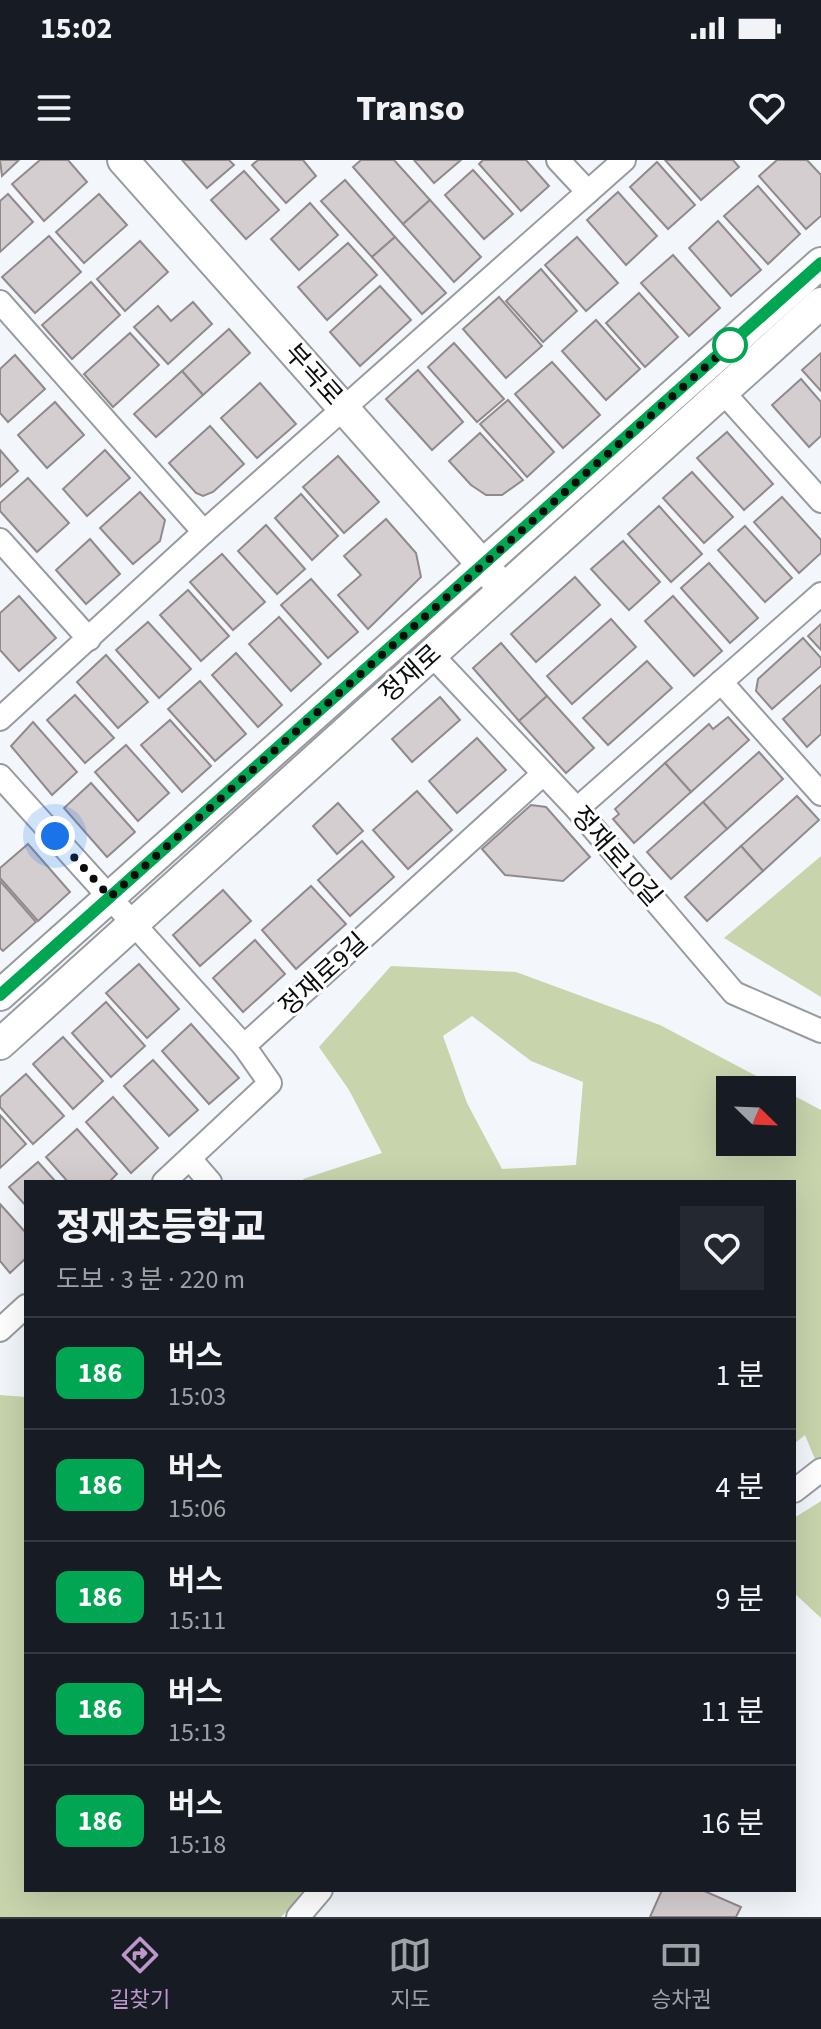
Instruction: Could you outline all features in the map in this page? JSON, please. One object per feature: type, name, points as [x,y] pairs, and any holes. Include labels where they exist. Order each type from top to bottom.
[{"type":"street","name":"부곡로","points":[[123,160],[494,577]]},
{"type":"street","points":[[558,160],[588,192]]},
{"type":"street","points":[[0,719],[204,532],[346,410],[624,160]]},
{"type":"street","name":"정재로","points":[[0,1044],[431,654],[494,577],[821,263]]},
{"type":"street","points":[[0,302],[204,532]]},
{"type":"street","name":"정재로","points":[[0,995],[110,897],[722,391],[821,303]]},
{"type":"street","points":[[722,391],[821,501]]},
{"type":"street","points":[[0,540],[89,639]]},
{"type":"street","points":[[577,809],[821,594]]},
{"type":"street","name":"정재로10길","points":[[431,654],[577,809],[734,993],[821,1031]]},
{"type":"street","points":[[721,682],[821,794]]},
{"type":"street","name":"정재로9길","points":[[244,1046],[542,775]]},
{"type":"street","points":[[0,776],[244,1046],[270,1083],[166,1180]]},
{"type":"street","points":[[190,1159],[208,1180]]},
{"type":"street","points":[[0,1330],[24,1308]]},
{"type":"street","points":[[796,1489],[821,1470]]},
{"type":"street","points":[[298,1917],[319,1892]]},
{"type":"green space","points":[[821,856],[821,997],[724,938]]},
{"type":"green space","points":[[391,966],[516,972],[660,1025],[757,1076],[716,1076],[716,1156],[796,1156],[796,1097],[821,1110],[821,1474],[805,1435],[796,1442],[796,1180],[303,1180],[382,1153],[349,1090],[319,1047]],"holes":[[[472,1016],[531,1061],[583,1082],[576,1165],[502,1169],[467,1103],[443,1036]]]},
{"type":"green space","points":[[0,1395],[24,1397],[24,1892],[306,1892],[281,1917],[0,1917]]},
{"type":"green space","points":[[821,1501],[821,1618],[796,1595],[796,1517]]},
{"type":"building","points":[[0,160],[19,160],[2,176]]},
{"type":"building","points":[[40,160],[68,160],[87,182],[44,221],[12,184]]},
{"type":"building","points":[[182,160],[229,160],[234,165],[207,188]]},
{"type":"building","points":[[258,160],[303,160],[316,176],[286,203],[252,165]]},
{"type":"building","points":[[361,160],[394,160],[430,200],[403,224],[353,167]]},
{"type":"building","points":[[414,160],[461,160],[434,183]]},
{"type":"building","points":[[483,160],[526,160],[549,186],[521,211],[479,164]]},
{"type":"building","points":[[665,160],[733,160],[739,167],[701,200]]},
{"type":"building","points":[[777,160],[807,160],[821,175],[821,216],[806,229],[759,176]]},
{"type":"building","points":[[657,162],[695,205],[668,229],[630,187]]},
{"type":"building","points":[[473,170],[513,214],[484,239],[445,195]]},
{"type":"building","points":[[244,171],[279,210],[246,239],[211,200]]},
{"type":"building","points":[[345,180],[395,237],[372,257],[321,201]]},
{"type":"building","points":[[758,186],[800,234],[768,264],[724,216]]},
{"type":"building","points":[[618,192],[657,236],[626,265],[587,220]]},
{"type":"building","points":[[8,194],[33,222],[0,252],[0,201]]},
{"type":"building","points":[[99,194],[127,225],[84,263],[56,232]]},
{"type":"building","points":[[430,200],[481,257],[454,282],[403,224]]},
{"type":"building","points":[[310,203],[338,235],[299,270],[271,239]]},
{"type":"building","points":[[718,221],[761,270],[731,296],[689,248]]},
{"type":"building","points":[[49,236],[81,272],[35,313],[2,277]]},
{"type":"building","points":[[395,237],[446,293],[422,314],[372,257]]},
{"type":"building","points":[[577,237],[618,283],[586,311],[545,265]]},
{"type":"building","points":[[140,241],[168,272],[125,311],[97,279]]},
{"type":"building","points":[[348,243],[377,275],[327,320],[298,287]]},
{"type":"building","points":[[673,255],[720,308],[689,336],[641,283]]},
{"type":"building","points":[[541,269],[577,311],[543,342],[506,301]]},
{"type":"building","points":[[91,282],[120,315],[72,359],[42,325]]},
{"type":"building","points":[[380,286],[411,320],[360,366],[330,332]]},
{"type":"building","points":[[639,293],[678,337],[645,367],[606,323]]},
{"type":"building","points":[[499,297],[542,346],[506,378],[463,329]]},
{"type":"building","points":[[193,302],[212,324],[168,364],[134,327],[158,306],[171,321]]},
{"type":"building","points":[[596,320],[640,369],[606,400],[562,351]]},
{"type":"building","points":[[229,329],[250,353],[203,395],[182,371]]},
{"type":"building","points":[[130,333],[159,365],[113,407],[84,374]]},
{"type":"building","points":[[454,343],[504,399],[477,422],[428,367]]},
{"type":"building","points":[[821,353],[821,391],[802,370]]},
{"type":"building","points":[[15,355],[45,389],[8,422],[0,413],[0,369]]},
{"type":"building","points":[[552,362],[600,415],[563,448],[515,394]]},
{"type":"building","points":[[418,370],[463,422],[432,450],[386,399]]},
{"type":"building","points":[[182,371],[203,395],[156,437],[134,414]]},
{"type":"building","points":[[801,379],[821,402],[821,436],[809,447],[772,405]]},
{"type":"building","points":[[260,383],[296,424],[257,458],[221,418]]},
{"type":"building","points":[[508,400],[554,452],[527,477],[480,424]]},
{"type":"building","points":[[55,402],[84,435],[47,468],[18,435]]},
{"type":"building","points":[[210,426],[244,464],[213,492],[203,496],[196,493],[169,463]]},
{"type":"building","points":[[727,432],[773,484],[744,510],[697,458]]},
{"type":"building","points":[[480,433],[523,480],[502,495],[486,495],[471,485],[449,461]]},
{"type":"building","points":[[0,450],[18,471],[0,487]]},
{"type":"building","points":[[105,450],[130,478],[87,516],[63,489]]},
{"type":"building","points":[[338,456],[379,502],[344,533],[303,487]]},
{"type":"building","points":[[692,472],[733,517],[704,543],[663,498]]},
{"type":"building","points":[[28,478],[69,523],[37,552],[0,511],[0,503]]},
{"type":"building","points":[[140,492],[165,520],[160,541],[133,564],[100,528]]},
{"type":"building","points":[[301,494],[338,536],[312,560],[275,518]]},
{"type":"building","points":[[782,497],[821,540],[821,553],[799,573],[754,522]]},
{"type":"building","points":[[659,506],[702,554],[671,582],[628,534]]},
{"type":"building","points":[[386,519],[416,553],[421,577],[368,629],[338,595],[361,575],[344,556]]},
{"type":"building","points":[[266,525],[305,569],[277,594],[238,551]]},
{"type":"building","points":[[745,526],[792,578],[765,602],[718,550]]},
{"type":"building","points":[[90,539],[120,574],[86,604],[56,570]]},
{"type":"building","points":[[623,541],[660,582],[629,610],[591,569]]},
{"type":"building","points":[[222,554],[265,602],[233,630],[190,582]]},
{"type":"building","points":[[709,563],[758,618],[730,643],[681,588]]},
{"type":"building","points":[[575,577],[600,605],[536,662],[511,634]]},
{"type":"building","points":[[311,579],[358,632],[328,658],[281,605]]},
{"type":"building","points":[[188,590],[229,636],[201,661],[160,615]]},
{"type":"building","points":[[19,596],[56,638],[19,671],[0,650],[0,613]]},
{"type":"building","points":[[673,596],[722,651],[694,676],[645,621]]},
{"type":"building","points":[[279,617],[321,664],[291,691],[249,644]]},
{"type":"building","points":[[611,619],[636,647],[572,704],[547,676]]},
{"type":"building","points":[[148,622],[191,669],[159,698],[116,650]]},
{"type":"building","points":[[821,624],[821,650],[808,636]]},
{"type":"building","points":[[803,638],[821,658],[821,666],[772,709],[756,691],[758,679]]},
{"type":"building","points":[[501,643],[547,696],[519,721],[473,668]]},
{"type":"building","points":[[236,653],[282,705],[258,727],[212,675]]},
{"type":"building","points":[[106,655],[148,702],[118,728],[77,682]]},
{"type":"building","points":[[647,661],[672,688],[608,745],[583,718]]},
{"type":"building","points":[[200,681],[246,734],[215,761],[168,709]]},
{"type":"building","points":[[821,685],[821,734],[807,747],[783,719]]},
{"type":"building","points":[[75,695],[114,738],[85,763],[47,720]]},
{"type":"building","points":[[547,696],[594,748],[566,773],[519,721]]},
{"type":"building","points":[[440,697],[460,720],[412,762],[392,739]]},
{"type":"building","points":[[728,717],[749,740],[691,792],[665,763],[709,724],[713,729]]},
{"type":"building","points":[[170,720],[211,766],[182,792],[141,745]]},
{"type":"building","points":[[33,722],[77,772],[52,795],[11,746]]},
{"type":"building","points":[[477,738],[506,770],[457,813],[429,781]]},
{"type":"building","points":[[126,745],[169,793],[138,821],[95,772]]},
{"type":"building","points":[[759,752],[783,779],[727,829],[703,802]]},
{"type":"building","points":[[665,763],[691,792],[634,843],[613,819],[619,814],[615,809]]},
{"type":"building","points":[[91,783],[135,832],[107,857],[64,808]]},
{"type":"building","points":[[417,791],[452,830],[408,869],[373,830]]},
{"type":"building","points":[[797,796],[819,820],[763,871],[741,846]]},
{"type":"building","points":[[703,802],[727,829],[671,879],[647,852]]},
{"type":"building","points":[[338,803],[363,831],[337,854],[313,826]]},
{"type":"building","points":[[531,805],[546,807],[590,857],[563,881],[505,875],[482,849]]},
{"type":"building","points":[[362,841],[394,877],[350,916],[318,880]]},
{"type":"building","points":[[28,844],[70,892],[38,921],[0,878],[0,868]]},
{"type":"building","points":[[741,846],[763,871],[707,921],[685,897]]},
{"type":"building","points":[[0,881],[36,922],[3,951],[0,948]]},
{"type":"building","points":[[311,886],[346,924],[296,969],[262,930]]},
{"type":"building","points":[[223,890],[251,921],[200,966],[173,935]]},
{"type":"building","points":[[255,940],[285,974],[243,1012],[213,978]]},
{"type":"building","points":[[139,964],[179,1009],[147,1038],[106,993]]},
{"type":"building","points":[[106,1002],[145,1046],[111,1077],[72,1033]]},
{"type":"building","points":[[191,1024],[239,1078],[209,1104],[162,1051]]},
{"type":"building","points":[[63,1037],[103,1081],[73,1109],[33,1064]]},
{"type":"building","points":[[153,1060],[198,1110],[169,1136],[124,1086]]},
{"type":"building","points":[[26,1074],[64,1116],[33,1144],[0,1107],[0,1097]]},
{"type":"building","points":[[113,1097],[158,1148],[131,1173],[86,1122]]},
{"type":"building","points":[[0,1115],[26,1144],[0,1168]]},
{"type":"building","points":[[77,1129],[117,1174],[111,1180],[66,1180],[46,1157]]},
{"type":"building","points":[[38,1162],[54,1180],[24,1180],[24,1204],[9,1187]]},
{"type":"building","points":[[0,1204],[24,1231],[24,1260],[10,1273],[0,1261]]},
{"type":"building","points":[[661,1892],[707,1892],[741,1907],[736,1917],[650,1917]]},
{"type":"bus line","name":"186","points":[[0,995],[485,566],[821,263]]},
{"type":"route","points":[[55,836],[110,897],[730,345]]}]
